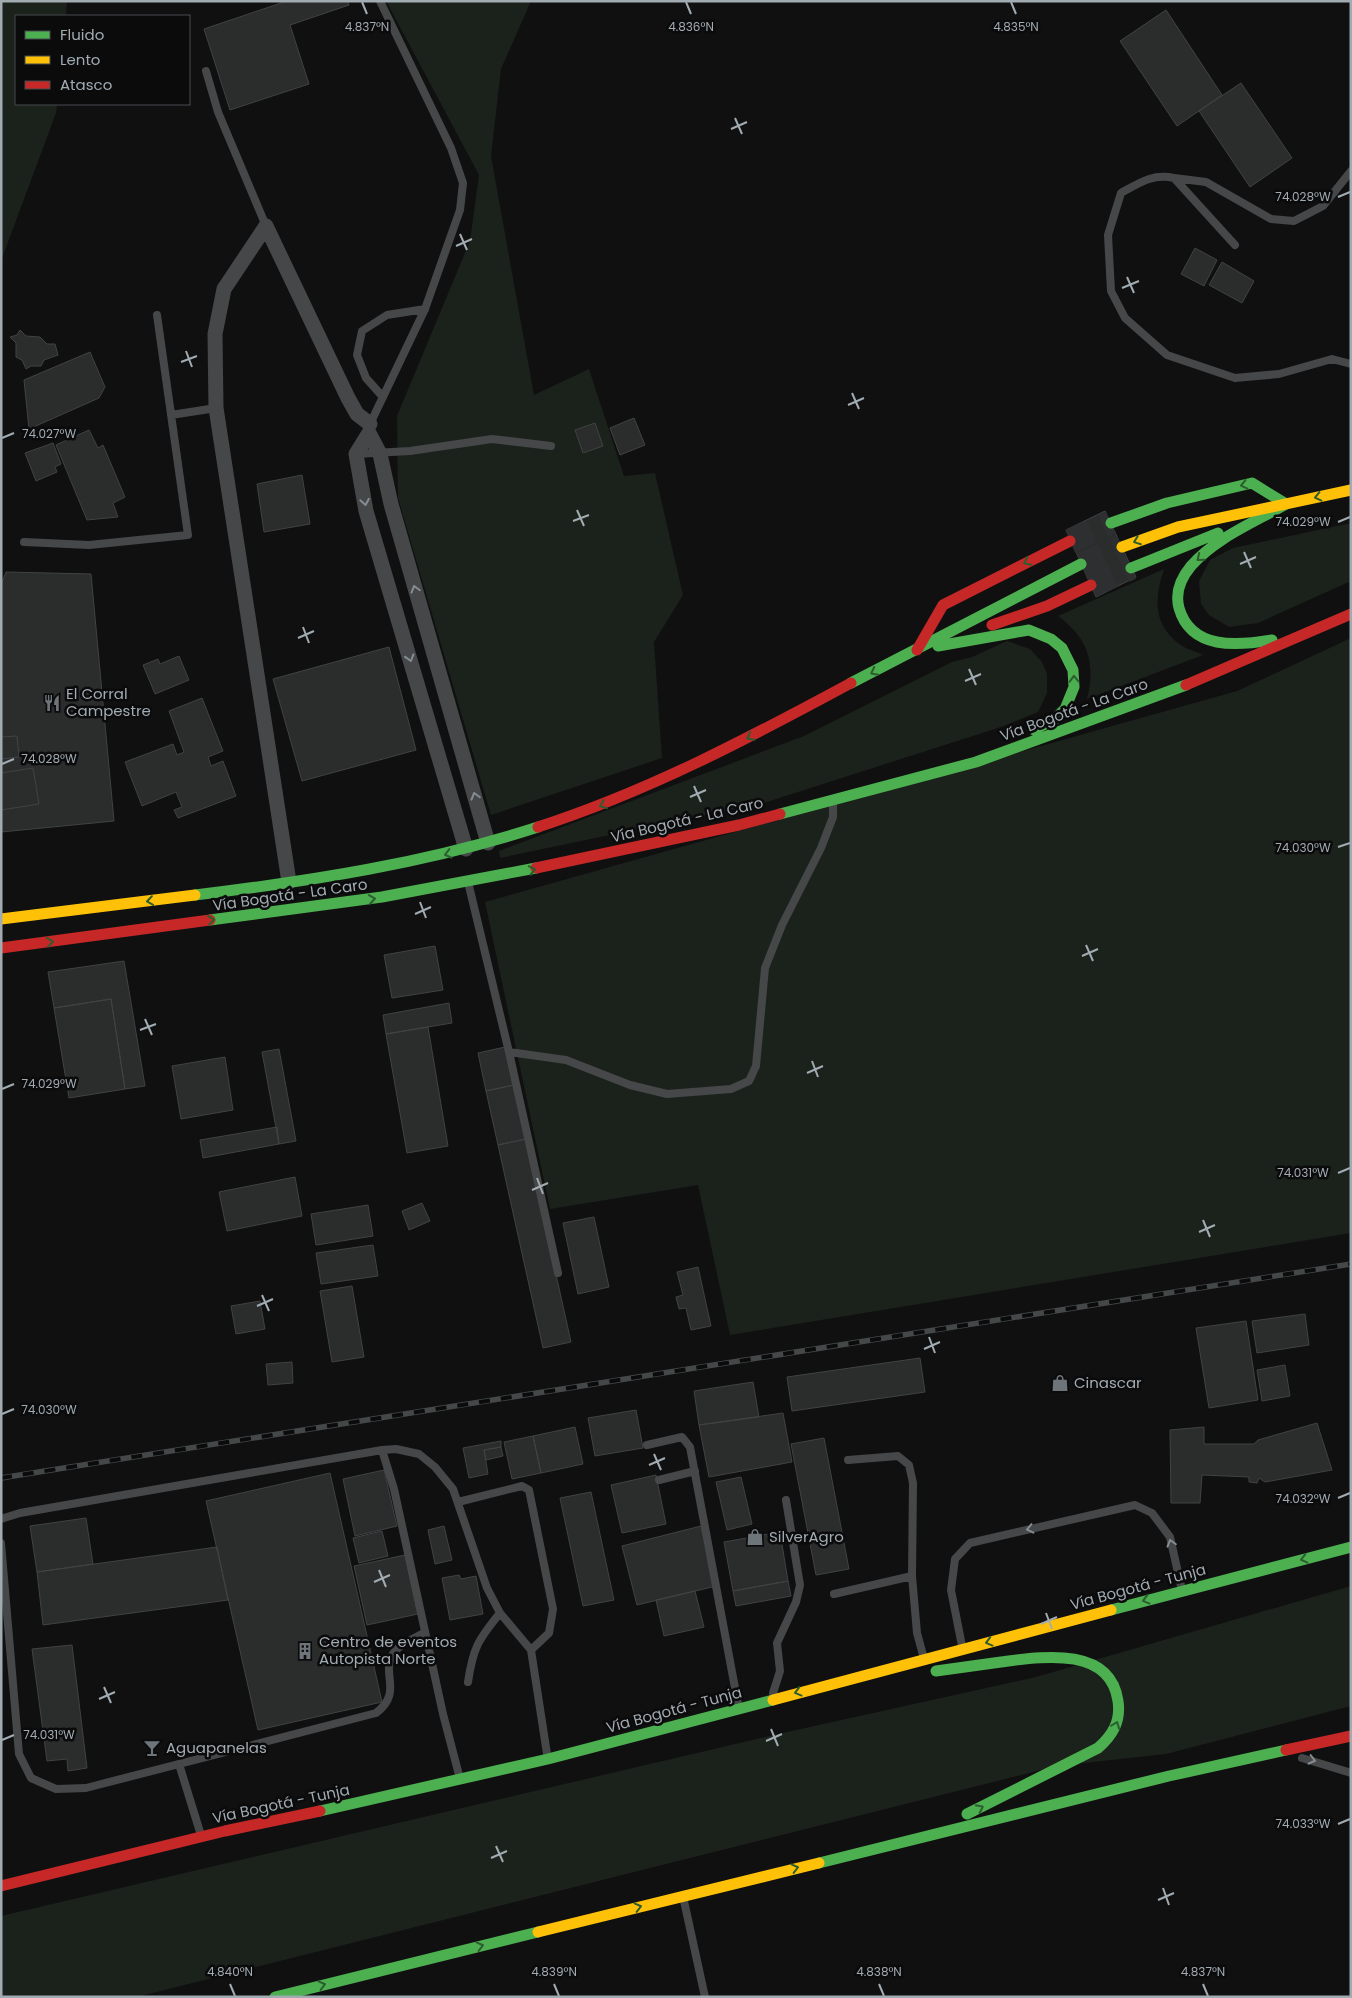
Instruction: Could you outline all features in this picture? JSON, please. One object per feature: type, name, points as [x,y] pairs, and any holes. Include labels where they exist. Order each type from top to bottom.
[{"type":"main road","points":[[1110,523],[1167,503],[1252,483],[1286,504]]},
{"type":"main road","points":[[1122,547],[1178,527],[1351,490]]},
{"type":"main road","points":[[1211,508],[1259,498],[1286,504]]},
{"type":"main road","points":[[1129,563],[1286,504]]},
{"type":"main road","points":[[1286,504],[1200,557],[1182,580],[1177,595],[1179,611],[1184,624],[1194,635],[1208,641],[1229,645],[1252,644],[1310,632]]},
{"type":"main road","points":[[1122,532],[1145,524]]},
{"type":"main road","points":[[917,650],[943,605],[1070,541]]},
{"type":"main road","name":"Vía Bogotá - La Caro","points":[[1,920],[289,882],[412,861],[488,843],[588,811],[695,766],[1081,564]]},
{"type":"main road","name":"Vía Bogotá - La Caro","points":[[917,650],[1089,581]]},
{"type":"main road","name":"Vía Bogotá - La Caro","points":[[1,948],[295,910],[468,882],[729,827],[976,762],[1210,676],[1351,614]]},
{"type":"main road","name":"Vía Bogotá - La Caro","points":[[917,650],[949,619],[957,615]]},
{"type":"main road","points":[[917,650],[1029,630],[1051,639],[1062,648],[1070,659],[1074,687],[1065,709],[1055,719],[976,762]]},
{"type":"main road","name":"Vía Bogotá - Tunja","points":[[1,1886],[201,1836],[461,1780],[548,1759],[1351,1547]]},
{"type":"main road","points":[[828,1684],[1052,1656],[1094,1664],[1111,1681],[1118,1700],[1119,1722],[1108,1740],[1090,1753],[921,1837]]},
{"type":"main road","points":[[275,1997],[1169,1776],[1351,1736]]},
{"type":"street","points":[[266,226],[224,289],[214,334],[216,408],[289,882]]},
{"type":"street","points":[[266,226],[348,398],[357,414],[370,424]]},
{"type":"street","points":[[466,849],[366,511],[356,454],[369,433],[380,454],[391,504],[488,843]]},
{"type":"lane","points":[[370,424],[425,309],[460,210],[463,183],[451,148],[380,1]]},
{"type":"lane","points":[[206,70],[218,112],[266,226]]},
{"type":"lane","points":[[1351,171],[1323,206],[1294,221],[1271,219],[1206,182],[1161,175],[1147,179],[1121,193],[1108,235],[1111,291],[1125,318],[1167,356],[1236,378],[1279,374],[1332,359],[1351,364]]},
{"type":"lane","points":[[1174,178],[1235,245]]},
{"type":"lane","points":[[383,397],[366,378],[357,355],[362,331],[387,315],[425,309]]},
{"type":"lane","points":[[24,542],[89,545],[188,535],[157,315]]},
{"type":"lane","points":[[171,415],[216,408]]},
{"type":"lane","points":[[356,454],[380,454],[492,439],[551,446]]},
{"type":"lane","points":[[509,1052],[566,1060],[630,1086],[667,1094],[731,1090],[749,1081],[756,1066],[765,968],[782,926],[821,848],[833,817],[833,799]]},
{"type":"lane","points":[[468,882],[509,1052],[558,1273]]},
{"type":"lane","points":[[647,1445],[682,1437],[690,1447],[739,1708]]},
{"type":"lane","points":[[1,1520],[20,1513],[382,1450],[396,1449],[419,1454],[435,1467],[453,1489],[487,1588],[500,1613],[531,1650],[548,1759]]},
{"type":"lane","points":[[382,1450],[394,1489],[443,1714],[461,1780]]},
{"type":"lane","points":[[848,1460],[898,1456],[908,1465],[913,1483],[912,1576],[917,1633],[924,1659]]},
{"type":"lane","points":[[659,1480],[695,1471]]},
{"type":"lane","points":[[458,1502],[522,1486],[529,1490],[554,1609],[549,1633],[531,1650]]},
{"type":"lane","points":[[770,1700],[780,1671],[777,1643],[796,1602],[800,1585],[786,1500]]},
{"type":"lane","points":[[962,1649],[951,1590],[955,1558],[970,1542],[1135,1505],[1152,1513],[1170,1537],[1182,1591]]},
{"type":"lane","points":[[1,1543],[19,1754],[31,1778],[56,1788],[86,1788],[376,1713],[387,1705],[390,1697],[389,1659],[397,1649],[425,1632]]},
{"type":"lane","points":[[834,1594],[912,1576]]},
{"type":"lane","points":[[468,1682],[472,1654],[484,1633],[500,1613]]},
{"type":"lane","points":[[1272,1753],[1311,1759],[1351,1773]]},
{"type":"lane","points":[[179,1764],[201,1836]]},
{"type":"lane","points":[[683,1896],[705,1997]]},
{"type":"shaded area","points":[[1,1],[67,1],[66,15],[15,15],[15,105],[57,105],[56,113],[1,261]]},
{"type":"shaded area","points":[[386,1],[531,1],[501,69],[491,156],[534,395],[589,369],[624,476],[655,473],[683,595],[654,642],[662,758],[491,815],[398,498],[397,416],[470,241],[479,175]]},
{"type":"shaded area","points":[[1351,523],[1351,581],[1258,623],[1229,627],[1209,615],[1201,604],[1199,581],[1210,560],[1233,548]]},
{"type":"shaded area","points":[[1164,569],[1159,589],[1158,609],[1164,627],[1181,645],[1203,655],[1087,699],[1090,686],[1090,663],[1087,652],[1083,642],[1076,633],[1058,616]]},
{"type":"shaded area","points":[[1351,638],[1351,1233],[730,1335],[698,1185],[550,1209],[485,902],[1237,691]]},
{"type":"shaded area","points":[[1007,641],[1030,649],[1042,662],[1047,674],[1047,693],[1038,712],[1004,726],[767,802],[500,858],[499,851],[804,736],[952,662],[972,657]]},
{"type":"shaded area","points":[[1351,1586],[1351,1706],[1166,1754],[1057,1766],[137,1997],[1,1997],[1,1916],[778,1734],[1036,1677]]},
{"type":"building","points":[[287,1],[348,1],[349,5],[290,25],[309,84],[230,110],[204,29]]},
{"type":"building","points":[[1166,10],[1222,95],[1177,126],[1120,41]]},
{"type":"building","points":[[1241,83],[1292,158],[1250,187],[1199,111]]},
{"type":"building","points":[[1195,248],[1217,260],[1204,286],[1181,274]]},
{"type":"building","points":[[1222,262],[1254,281],[1242,303],[1209,285]]},
{"type":"building","points":[[20,330],[26,336],[40,337],[47,344],[55,344],[58,355],[44,360],[41,366],[31,366],[26,369],[22,360],[16,357],[16,343],[10,337],[17,335]]},
{"type":"building","points":[[90,352],[105,387],[99,398],[29,429],[24,380]]},
{"type":"building","points":[[634,418],[645,445],[620,455],[610,428]]},
{"type":"building","points":[[595,423],[603,446],[583,453],[575,430]]},
{"type":"building","points":[[89,430],[98,448],[103,445],[125,497],[113,503],[118,517],[87,520],[56,445]]},
{"type":"building","points":[[53,443],[61,464],[55,467],[57,472],[36,481],[25,453]]},
{"type":"building","points":[[302,475],[310,524],[264,532],[257,484]]},
{"type":"building","points":[[1105,511],[1136,577],[1096,597],[1066,530]]},
{"type":"building","name":"El Corral Campestre","points":[[6,572],[91,574],[114,821],[1,832],[1,585]]},
{"type":"building","points":[[389,647],[416,750],[302,781],[273,679]]},
{"type":"building","points":[[179,656],[189,680],[155,694],[143,665],[158,659],[160,664]]},
{"type":"building","points":[[202,698],[223,751],[208,757],[211,766],[223,761],[236,796],[178,818],[174,810],[182,807],[176,792],[142,806],[125,762],[173,744],[177,755],[184,752],[169,711]]},
{"type":"building","points":[[17,736],[19,757],[1,759],[1,737]]},
{"type":"building","points":[[33,768],[39,804],[1,810],[1,773]]},
{"type":"building","points":[[435,946],[443,990],[392,998],[384,955]]},
{"type":"building","points":[[124,961],[145,1086],[125,1089],[111,999],[54,1008],[48,972]]},
{"type":"building","points":[[111,999],[125,1089],[69,1098],[54,1008]]},
{"type":"building","points":[[449,1003],[452,1023],[386,1034],[383,1015]]},
{"type":"building","points":[[428,1027],[448,1146],[407,1153],[386,1034]]},
{"type":"building","points":[[505,1047],[514,1085],[486,1091],[478,1053]]},
{"type":"building","points":[[279,1049],[296,1141],[279,1144],[262,1052]]},
{"type":"building","points":[[225,1057],[233,1110],[181,1119],[172,1066]]},
{"type":"building","points":[[514,1085],[526,1139],[498,1145],[486,1091]]},
{"type":"building","points":[[277,1127],[279,1144],[203,1158],[200,1140]]},
{"type":"building","points":[[526,1139],[571,1342],[543,1348],[498,1145]]},
{"type":"building","points":[[295,1177],[302,1216],[227,1231],[219,1192]]},
{"type":"building","points":[[422,1203],[430,1221],[409,1230],[402,1211]]},
{"type":"building","points":[[368,1205],[373,1236],[316,1245],[311,1214]]},
{"type":"building","points":[[594,1217],[609,1287],[578,1294],[563,1223]]},
{"type":"building","points":[[373,1245],[378,1276],[321,1284],[316,1253]]},
{"type":"building","points":[[698,1267],[711,1326],[691,1330],[686,1308],[679,1309],[676,1297],[683,1295],[677,1272]]},
{"type":"building","points":[[352,1286],[364,1357],[332,1362],[320,1291]]},
{"type":"building","points":[[260,1301],[265,1329],[236,1334],[231,1306]]},
{"type":"building","points":[[1305,1314],[1309,1345],[1257,1353],[1252,1321]]},
{"type":"building","points":[[1246,1321],[1258,1400],[1209,1408],[1196,1328]]},
{"type":"building","points":[[920,1358],[925,1392],[792,1411],[787,1377]]},
{"type":"building","points":[[292,1362],[293,1383],[268,1385],[266,1364]]},
{"type":"building","points":[[1285,1365],[1290,1396],[1262,1401],[1257,1370]]},
{"type":"building","points":[[753,1382],[759,1417],[699,1425],[694,1391]]},
{"type":"building","points":[[636,1410],[643,1448],[595,1456],[588,1418]]},
{"type":"building","points":[[783,1413],[792,1462],[709,1477],[699,1425]]},
{"type":"building","points":[[1317,1423],[1332,1470],[1265,1482],[1259,1478],[1257,1483],[1249,1482],[1249,1477],[1202,1475],[1200,1503],[1171,1503],[1170,1430],[1204,1427],[1204,1444],[1254,1444],[1258,1440]]},
{"type":"building","points":[[575,1427],[583,1464],[541,1473],[533,1436]]},
{"type":"building","points":[[533,1436],[541,1473],[512,1479],[504,1442]]},
{"type":"building","points":[[824,1438],[849,1569],[816,1575],[791,1444]]},
{"type":"building","points":[[501,1441],[501,1447],[484,1450],[488,1474],[469,1478],[463,1448]]},
{"type":"building","points":[[501,1447],[503,1456],[486,1460],[484,1450]]},
{"type":"building","points":[[384,1470],[397,1526],[355,1536],[343,1479]]},
{"type":"building","name":"Centro de eventos Autopista Norte","points":[[330,1473],[382,1702],[258,1730],[206,1501]]},
{"type":"building","points":[[656,1475],[666,1524],[622,1533],[611,1485]]},
{"type":"building","points":[[741,1477],[752,1524],[727,1530],[716,1482]]},
{"type":"building","points":[[591,1492],[614,1600],[583,1606],[560,1498]]},
{"type":"building","points":[[86,1518],[93,1564],[37,1572],[30,1526]]},
{"type":"building","points":[[444,1526],[452,1560],[435,1564],[428,1530]]},
{"type":"building","points":[[701,1526],[716,1586],[637,1605],[622,1546]]},
{"type":"building","points":[[382,1531],[388,1556],[359,1563],[353,1538]]},
{"type":"building","points":[[780,1532],[788,1581],[733,1591],[724,1542]]},
{"type":"building","points":[[217,1547],[228,1600],[43,1625],[37,1572]]},
{"type":"building","points":[[405,1555],[418,1614],[367,1625],[354,1566]]},
{"type":"building","points":[[459,1575],[461,1579],[476,1576],[483,1614],[450,1620],[442,1578]]},
{"type":"building","points":[[788,1581],[791,1596],[736,1606],[733,1591]]},
{"type":"building","points":[[695,1591],[704,1627],[664,1636],[656,1600]]},
{"type":"building","points":[[72,1645],[87,1768],[68,1771],[67,1759],[47,1761],[32,1649]]},
{"type":"tunnel","points":[[1070,541],[1111,523]]},
{"type":"tunnel","points":[[1081,564],[1122,547]]},
{"type":"tunnel","points":[[1091,585],[1131,568]]},
{"type":"railway","points":[[1,1478],[1351,1264]]},
{"type":"traffic: fast","points":[[1111,523],[1167,503],[1252,483],[1286,504]]},
{"type":"traffic: fast","points":[[1272,640],[1230,644],[1204,638],[1194,632],[1185,622],[1179,608],[1178,597],[1184,576],[1201,556],[1236,531],[1286,504]]},
{"type":"traffic: fast","points":[[1131,568],[1218,533]]},
{"type":"traffic: fast","points":[[851,683],[1081,564]]},
{"type":"traffic: fast","points":[[938,646],[1029,630],[1051,639],[1062,648],[1073,670],[1074,687],[1065,709],[1055,719],[1034,730]]},
{"type":"traffic: fast","points":[[780,814],[976,762],[1186,685]]},
{"type":"traffic: fast","points":[[195,895],[282,884],[411,861],[496,840],[538,827]]},
{"type":"traffic: fast","points":[[210,920],[382,897],[536,868]]},
{"type":"traffic: fast","points":[[1111,1610],[1351,1547]]},
{"type":"traffic: fast","points":[[936,1671],[1035,1658],[1071,1659],[1088,1663],[1102,1671],[1112,1683],[1118,1701],[1119,1708],[1115,1727],[1098,1748],[967,1814]]},
{"type":"traffic: fast","points":[[320,1811],[548,1759],[773,1700]]},
{"type":"traffic: fast","points":[[819,1863],[1169,1776],[1286,1750]]},
{"type":"traffic: fast","points":[[275,1997],[538,1932]]},
{"type":"traffic: slow","points":[[1122,547],[1178,527],[1351,490]]},
{"type":"traffic: slow","points":[[1,919],[195,895]]},
{"type":"traffic: slow","points":[[773,1700],[1111,1610]]},
{"type":"traffic: slow","points":[[538,1932],[819,1863]]},
{"type":"traffic: jam","points":[[917,650],[943,605],[1070,541]]},
{"type":"traffic: jam","points":[[992,625],[1047,606],[1091,585]]},
{"type":"traffic: jam","points":[[1186,685],[1351,614]]},
{"type":"traffic: jam","points":[[538,827],[579,813],[659,780],[775,724],[851,683]]},
{"type":"traffic: jam","points":[[536,868],[739,825],[780,814]]},
{"type":"traffic: jam","points":[[1,948],[210,920]]},
{"type":"traffic: jam","points":[[1286,1750],[1351,1736]]},
{"type":"traffic: jam","points":[[1,1886],[225,1831],[320,1811]]},
{"type":"place","name":"El Corral Campestre","points":[[52,703]]},
{"type":"place","name":"Cinascar","points":[[1060,1383]]},
{"type":"place","name":"SilverAgro","points":[[755,1537]]},
{"type":"place","name":"Centro de eventos Autopista Norte","points":[[305,1651]]},
{"type":"place","name":"Aguapanelas","points":[[152,1748]]}]
